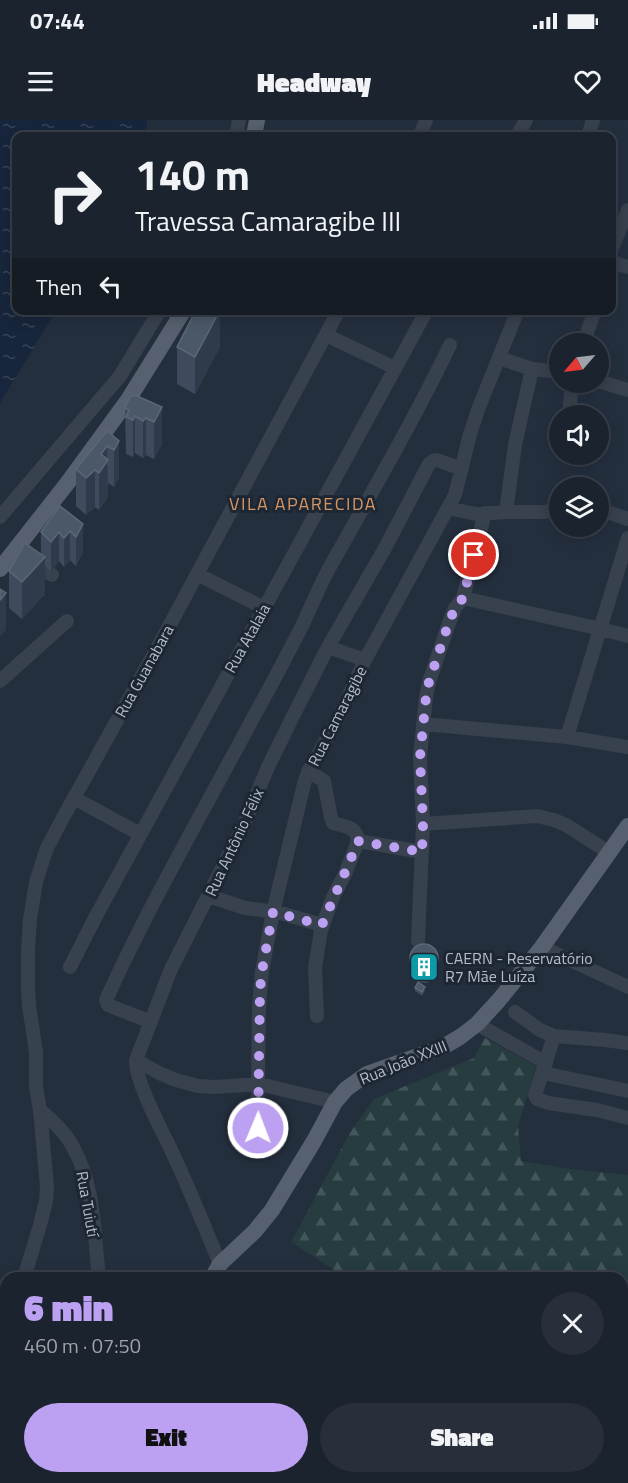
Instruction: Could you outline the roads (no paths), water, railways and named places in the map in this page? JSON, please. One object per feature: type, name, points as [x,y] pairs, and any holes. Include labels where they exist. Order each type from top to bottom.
[{"type":"main road","points":[[0,569],[82,464],[128,400],[181,315]]},
{"type":"main road","name":"Rua João XXIII","points":[[216,1271],[272,1210],[335,1102],[346,1089],[367,1074],[443,1047],[477,1024],[542,946],[628,826]]},
{"type":"street","points":[[616,238],[628,210]]},
{"type":"street","points":[[0,517],[120,376],[157,315]]},
{"type":"street","name":"Rua Guanabara","points":[[40,1110],[36,1087],[36,1052],[29,1006],[28,950],[36,882],[43,860],[54,834],[336,315]]},
{"type":"street","name":"Rua Atalaia","points":[[70,967],[140,834],[424,315]]},
{"type":"street","name":"Rua Camaragibe","points":[[257,1149],[262,971],[273,912],[308,771],[341,713],[365,660],[457,489],[470,434],[516,315]]},
{"type":"street","points":[[587,333],[593,315]]},
{"type":"street","points":[[326,335],[395,368]]},
{"type":"street","points":[[151,1023],[108,1005],[106,1000],[140,928],[279,669],[319,587],[392,458],[450,345]]},
{"type":"street","points":[[499,358],[532,369],[549,371]]},
{"type":"street","points":[[506,512],[515,445],[532,369]]},
{"type":"street","points":[[609,384],[628,390]]},
{"type":"street","name":"Rua Antônio Félix","points":[[136,1060],[171,969],[243,827],[268,767],[328,647],[390,539],[429,464],[437,460],[462,469]]},
{"type":"street","points":[[448,508],[471,514],[549,511]]},
{"type":"street","points":[[418,941],[423,824],[420,757],[429,682],[455,608],[463,598],[485,513]]},
{"type":"street","points":[[609,513],[628,519]]},
{"type":"street","points":[[567,737],[628,538]]},
{"type":"street","points":[[17,547],[52,575]]},
{"type":"street","points":[[197,574],[264,608]]},
{"type":"street","points":[[463,598],[628,636]]},
{"type":"street","points":[[0,681],[67,621]]},
{"type":"street","points":[[328,647],[365,660]]},
{"type":"street","points":[[423,724],[567,737],[628,747]]},
{"type":"street","points":[[308,771],[324,781],[333,823],[353,829],[357,832],[358,841],[322,925],[315,968],[316,1016]]},
{"type":"street","points":[[74,798],[140,834]]},
{"type":"street","points":[[423,824],[537,816],[566,825],[610,853]]},
{"type":"street","points":[[358,841],[422,852]]},
{"type":"street","points":[[209,896],[245,908],[273,912],[322,925]]},
{"type":"street","points":[[542,946],[628,987]]},
{"type":"street","points":[[515,1012],[540,1030],[555,1036],[628,1043]]},
{"type":"street","points":[[477,1024],[544,1068],[628,1091]]},
{"type":"street","points":[[555,1036],[536,1097],[548,1103],[597,1110],[628,1119]]},
{"type":"street","points":[[136,1060],[167,1077],[198,1086],[259,1084],[335,1102]]},
{"type":"street","points":[[136,1060],[137,1072],[174,1156],[216,1271]]},
{"type":"street","points":[[26,1272],[46,1201],[47,1187],[40,1110]]},
{"type":"street","name":"Rua Tuiutí","points":[[40,1110],[62,1131],[73,1146],[83,1169],[90,1196],[98,1272]]},
{"type":"water","points":[[0,120],[147,120],[143,132],[12,132],[12,315],[54,315],[0,403]]},
{"type":"place","name":"CAERN - Reservatório R7 Mãe Luíza","points":[[424,967]]},
{"type":"district","name":"VILA APARECIDA","points":[[303,504]]}]
